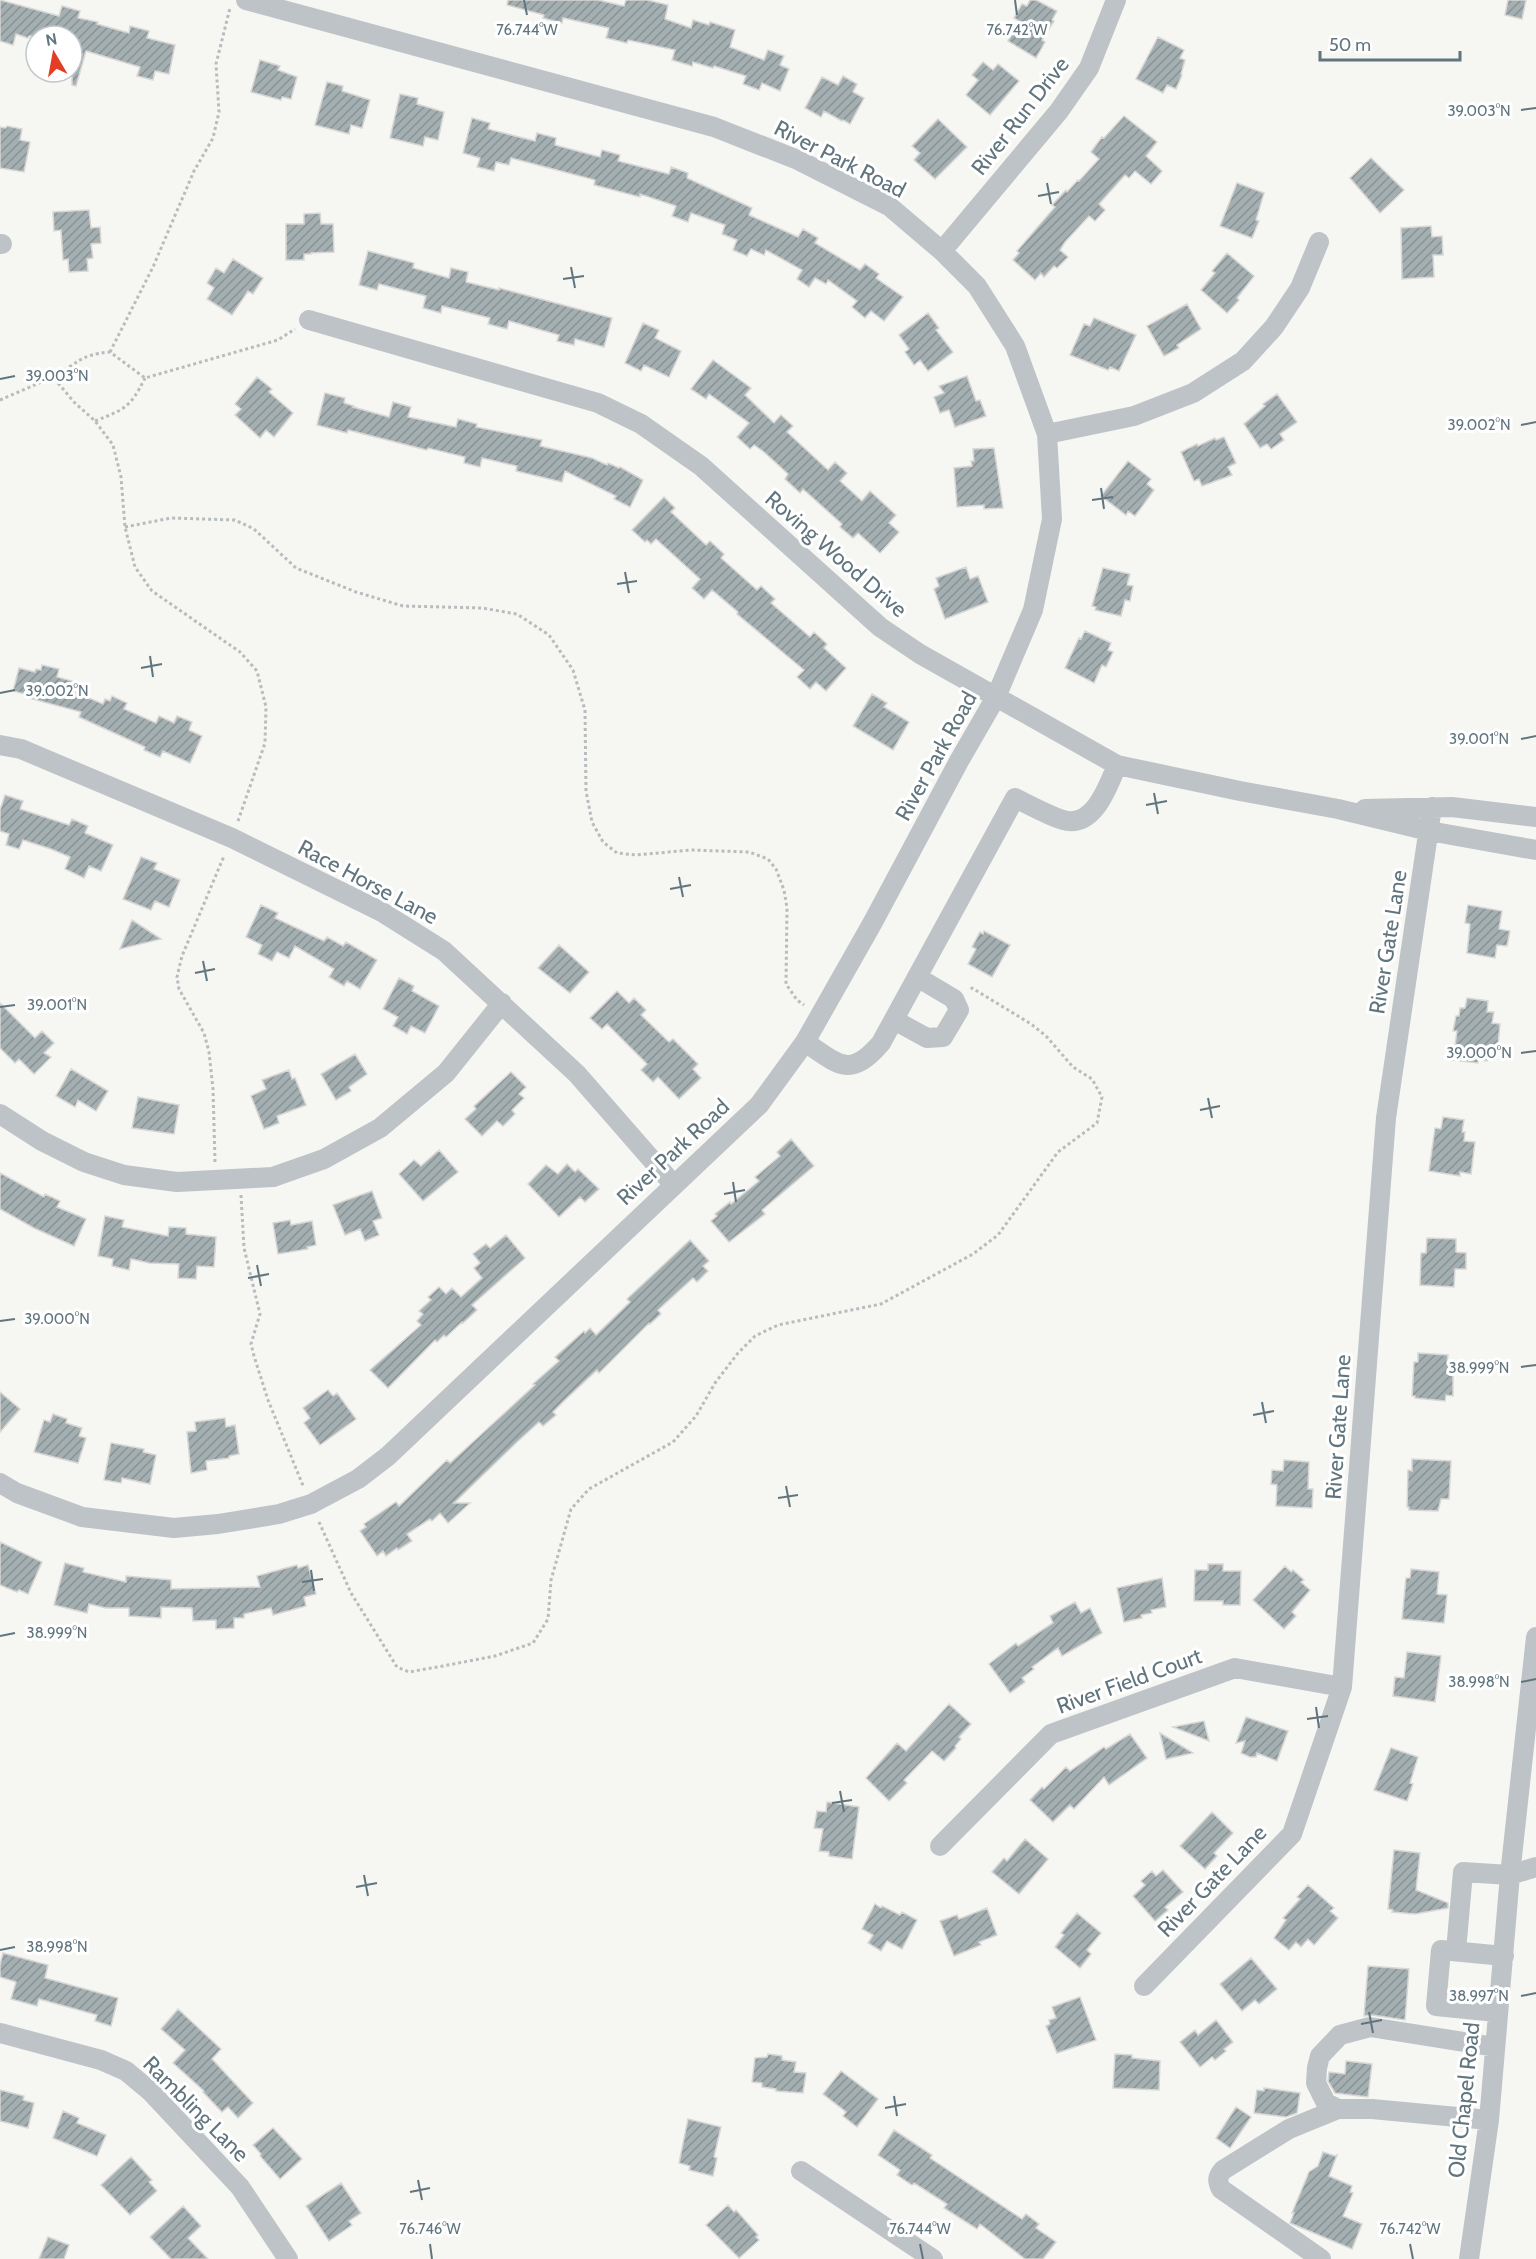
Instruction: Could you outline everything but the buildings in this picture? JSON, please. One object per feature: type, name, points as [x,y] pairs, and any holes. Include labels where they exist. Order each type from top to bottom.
[{"type":"street","name":"River Park Road","points":[[0,1483],[17,1493],[82,1517],[174,1528],[218,1524],[279,1514],[311,1504],[358,1479],[388,1456],[759,1105],[805,1042],[996,697],[1033,610],[1052,519],[1047,434],[1015,346],[977,286],[942,251],[889,206],[798,160],[714,127],[246,0]]},
{"type":"street","name":"River Run Drive","points":[[942,251],[1059,111],[1089,68],[1116,0]]},
{"type":"street","points":[[1047,434],[1134,416],[1193,393],[1243,361],[1274,327],[1300,288],[1318,242]]},
{"type":"street","name":"Roving Wood Drive","points":[[309,320],[598,403],[641,424],[701,466],[880,627],[920,654],[1117,765],[1430,831],[1536,850]]},
{"type":"street","name":"Race Horse Lane","points":[[0,745],[21,750],[232,838],[382,912],[444,951],[577,1074],[673,1184]]},
{"type":"street","points":[[805,1042],[835,1062],[849,1066],[859,1064],[870,1056],[882,1043],[1015,798],[1063,820],[1081,819],[1090,813],[1102,799],[1117,765]]},
{"type":"street","name":"River Gate Lane","points":[[1144,1986],[1292,1834],[1342,1687],[1386,1118],[1432,807]]},
{"type":"street","name":"Roving Wood Drive","points":[[1338,810],[1452,807],[1536,817]]},
{"type":"street","points":[[894,1020],[927,1038],[943,1037],[959,1010],[954,999],[917,977]]},
{"type":"street","points":[[0,1113],[42,1141],[84,1162],[135,1176],[177,1182],[215,1182],[273,1177],[324,1159],[380,1128],[446,1073],[502,1003]]},
{"type":"street","name":"Old Chapel Road","points":[[1469,2259],[1488,2120],[1510,1875],[1536,1637]]},
{"type":"street","name":"River Field Court","points":[[940,1846],[1051,1734],[1235,1668],[1342,1687]]},
{"type":"street","points":[[1456,1951],[1463,1872],[1510,1875],[1536,1867]]},
{"type":"street","points":[[1497,2012],[1436,2006],[1441,1950],[1504,1956]]},
{"type":"street","points":[[1338,2109],[1326,2103],[1316,2083],[1320,2056],[1340,2035],[1370,2027],[1495,2047]]},
{"type":"street","name":"Rambling Lane","points":[[0,2033],[101,2060],[126,2071],[150,2091],[240,2187],[288,2259]]},
{"type":"street","points":[[1321,2259],[1221,2189],[1218,2176],[1223,2170],[1288,2129],[1338,2109],[1372,2109],[1488,2120]]},
{"type":"street","points":[[801,2171],[933,2259]]},
{"type":"path","points":[[110,352],[153,267],[194,171],[213,138],[219,112],[216,64],[232,0]]},
{"type":"path","points":[[95,421],[123,410],[135,398],[145,378],[278,340],[309,320]]},
{"type":"path","points":[[0,400],[53,377],[66,370],[74,361],[90,354],[110,352],[145,378]]},
{"type":"path","points":[[53,377],[74,402],[95,421],[113,445],[120,477],[125,527],[135,567],[152,591],[240,652],[257,671],[266,707],[266,743],[232,838],[182,956],[177,977],[179,989],[204,1033],[208,1052],[213,1089],[215,1182]]},
{"type":"path","points":[[125,527],[171,518],[235,520],[254,530],[296,568],[356,592],[403,606],[482,608],[517,614],[549,635],[573,670],[585,710],[586,791],[592,822],[603,842],[617,852],[636,855],[691,850],[749,852],[768,860],[776,869],[784,890],[787,908],[786,984],[797,1000],[820,1016]]},
{"type":"path","points":[[240,1180],[244,1248],[260,1314],[252,1344],[254,1356],[286,1447],[351,1593],[397,1667],[409,1672],[495,1656],[533,1643],[548,1619],[551,1580],[571,1509],[589,1489],[673,1442],[696,1416],[726,1368],[754,1336],[778,1325],[881,1304],[973,1254],[998,1235],[1058,1152],[1097,1123],[1102,1098],[1092,1079],[1073,1067],[1046,1036],[1031,1024],[972,988],[959,1010]]}]
